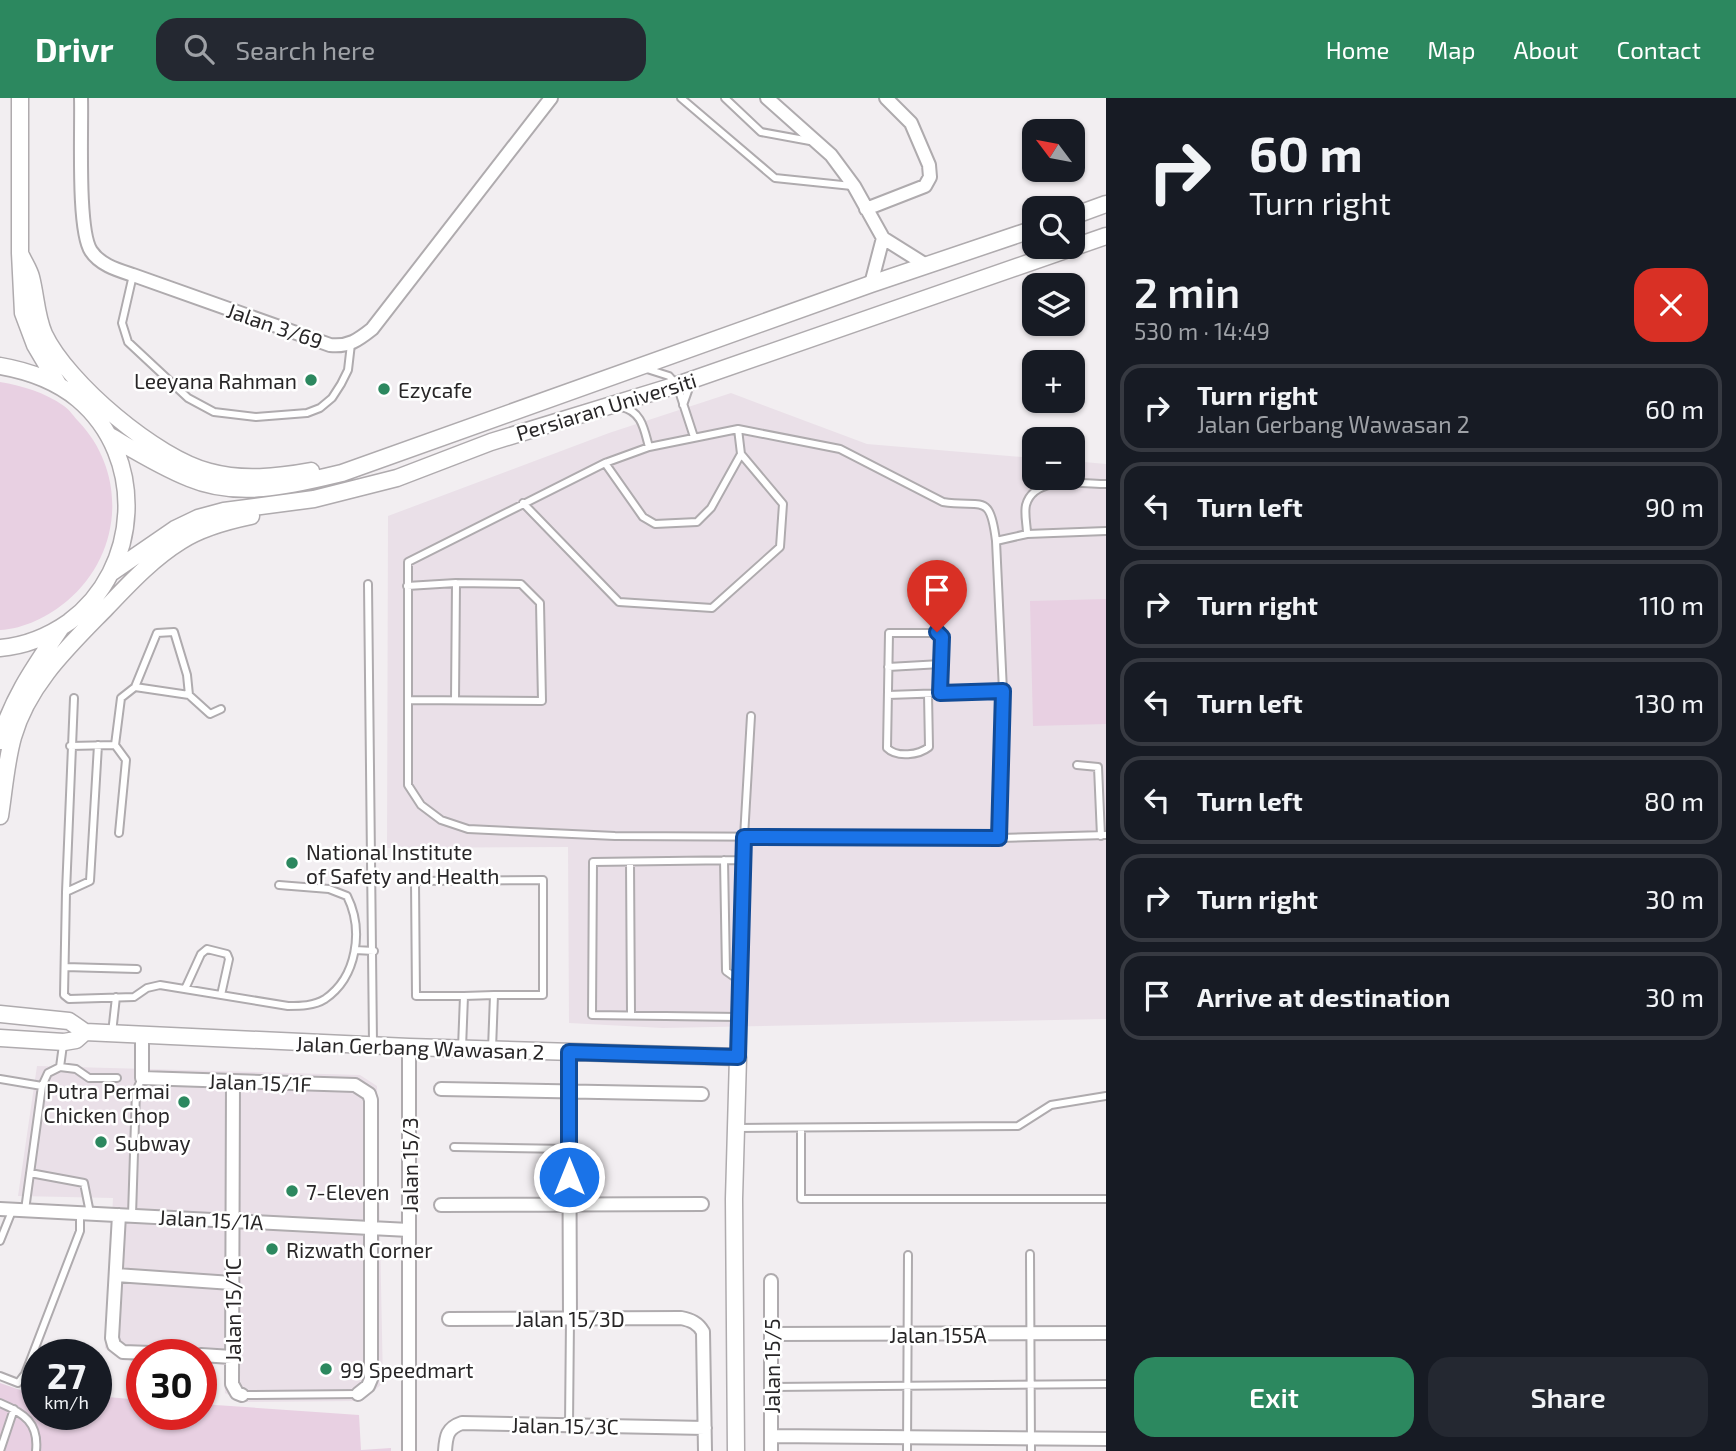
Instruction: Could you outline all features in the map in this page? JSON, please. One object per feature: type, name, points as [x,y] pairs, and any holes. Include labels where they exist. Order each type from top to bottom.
[{"type":"main road","points":[[20,98],[20,253],[23,313],[27,330],[59,385]]},
{"type":"main road","points":[[1085,212],[1106,204]]},
{"type":"main road","name":"Persiaran Universiti","points":[[108,435],[190,479],[230,489],[283,487],[342,473],[871,284],[1022,233]]},
{"type":"main road","name":"Persiaran Universiti","points":[[111,573],[175,529],[198,518],[224,511],[314,499],[397,478],[491,442],[677,386],[1106,236]]},
{"type":"main road","points":[[20,253],[31,276],[44,333],[55,353],[93,395],[148,442],[173,458],[209,472],[245,477],[295,474],[399,453]]},
{"type":"main road","points":[[0,366],[40,376],[59,385],[78,399],[94,416],[119,457],[128,504],[123,539],[111,573],[90,603],[61,627],[36,640],[0,648]]},
{"type":"main road","points":[[0,816],[13,737],[25,708],[43,677],[63,652],[150,562],[183,540],[219,524],[330,505],[397,478]]},
{"type":"main road","points":[[0,741],[8,714],[20,690],[61,627]]},
{"type":"main road","name":"Jalan Gerbang Wawasan 2","points":[[0,1014],[69,1021],[85,1032],[409,1047],[738,1057]]},
{"type":"main road","name":"Jalan Gerbang Wawasan 2","points":[[0,1038],[64,1042],[76,1040],[85,1032]]},
{"type":"main road","points":[[736,1451],[734,1199],[738,1057]]},
{"type":"street","name":"Jalan 3/69","points":[[81,98],[83,227],[89,248],[97,258],[108,266],[330,345],[341,346],[351,344],[372,329],[551,98]]},
{"type":"street","points":[[767,98],[831,155],[854,186],[883,238],[926,265]]},
{"type":"street","points":[[866,209],[925,186],[930,177],[929,165],[911,123],[886,98]]},
{"type":"street","points":[[871,284],[883,238]]},
{"type":"street","points":[[142,1035],[142,1078]]},
{"type":"street","name":"Jalan 15/3","points":[[409,1047],[409,1451]]},
{"type":"street","points":[[569,1052],[570,1319]]},
{"type":"street","name":"Jalan 15/1F","points":[[142,1078],[355,1085],[369,1094],[370,1228]]},
{"type":"street","name":"Jalan 15/1C","points":[[233,1081],[232,1357],[233,1389],[242,1395]]},
{"type":"street","points":[[441,1089],[702,1094]]},
{"type":"street","points":[[441,1205],[702,1204]]},
{"type":"street","name":"Jalan 15/1A","points":[[9,1208],[409,1230]]},
{"type":"street","points":[[125,1215],[116,1275],[112,1338],[114,1345],[126,1352]]},
{"type":"street","points":[[358,1394],[368,1386],[371,1379],[370,1228]]},
{"type":"street","points":[[116,1275],[232,1283]]},
{"type":"street","name":"Jalan 15/5","points":[[771,1281],[771,1451]]},
{"type":"street","name":"Jalan 15/3D","points":[[449,1319],[691,1320],[704,1332],[705,1428]]},
{"type":"street","name":"Jalan 155A","points":[[771,1334],[1106,1333]]},
{"type":"street","points":[[217,1356],[232,1357]]},
{"type":"street","name":"Jalan 15/3C","points":[[445,1451],[448,1432],[462,1423],[705,1428]]},
{"type":"street","points":[[705,1428],[705,1451]]},
{"type":"street","points":[[771,1436],[907,1437],[1031,1445],[1106,1439]]},
{"type":"lane","points":[[681,98],[775,178],[854,186]]},
{"type":"lane","points":[[725,98],[761,132],[816,142]]},
{"type":"lane","points":[[133,275],[122,323],[128,342],[188,398],[214,412],[256,417],[307,413],[320,408],[332,398],[348,370],[351,344]]},
{"type":"lane","points":[[636,367],[669,376],[677,386],[694,437]]},
{"type":"lane","points":[[683,405],[689,388],[700,377]]},
{"type":"lane","points":[[612,405],[628,408],[638,415],[649,447]]},
{"type":"lane","points":[[523,503],[619,602],[712,608],[780,547],[783,504],[741,454],[738,429]]},
{"type":"lane","points":[[999,838],[1003,691],[996,541],[993,516],[987,507],[978,503],[960,505],[943,502],[840,449],[738,429],[649,447],[605,463],[408,562],[408,785],[421,805],[441,820],[468,829],[615,836],[999,838],[1104,836],[1098,767],[1077,765]]},
{"type":"lane","points":[[605,463],[649,522],[697,522],[711,508],[741,454]]},
{"type":"lane","points":[[1027,534],[1026,506],[1033,492],[1045,484],[1106,484]]},
{"type":"lane","points":[[996,541],[1027,534],[1106,531]]},
{"type":"lane","points":[[408,586],[456,583],[521,584],[540,603],[542,701],[408,699]]},
{"type":"lane","points":[[455,700],[456,583]]},
{"type":"lane","points":[[369,584],[373,1045]]},
{"type":"lane","points":[[119,833],[126,760],[116,745],[121,698],[135,687],[157,633],[174,632],[187,676],[189,695]]},
{"type":"lane","points":[[928,694],[929,747],[921,754],[892,753],[887,748],[889,633],[940,633],[940,693]]},
{"type":"lane","points":[[888,667],[941,664]]},
{"type":"lane","points":[[135,687],[189,695],[210,714],[221,709]]},
{"type":"lane","points":[[888,695],[1003,691]]},
{"type":"lane","points":[[74,698],[70,746],[64,995],[69,999],[134,997],[147,988],[160,985],[288,1006],[307,1005],[324,1000],[345,978],[353,962],[356,937],[351,905],[347,896],[329,889],[279,885]]},
{"type":"lane","points":[[738,1057],[743,860],[751,716]]},
{"type":"lane","points":[[70,746],[116,745]]},
{"type":"lane","points":[[66,892],[90,881],[98,746]]},
{"type":"lane","points":[[724,860],[726,971],[740,981]]},
{"type":"lane","points":[[739,1017],[592,1015],[593,862],[743,860]]},
{"type":"lane","points":[[631,862],[631,1015]]},
{"type":"lane","points":[[542,880],[543,995],[464,996],[416,996],[415,881],[542,880]]},
{"type":"lane","points":[[186,989],[201,954],[207,948],[228,954],[221,995]]},
{"type":"lane","points":[[355,950],[374,951]]},
{"type":"lane","points":[[65,967],[136,969]]},
{"type":"lane","points":[[462,1048],[464,996]]},
{"type":"lane","points":[[492,1050],[494,996]]},
{"type":"lane","points":[[112,1033],[116,997]]},
{"type":"lane","points":[[60,1067],[64,1042]]},
{"type":"lane","points":[[0,1241],[9,1208],[30,1173],[42,1086],[48,1073],[60,1067],[76,1069],[89,1078],[117,1078]]},
{"type":"lane","points":[[125,1215],[136,1091],[142,1078]]},
{"type":"lane","points":[[0,1079],[42,1086]]},
{"type":"lane","points":[[736,1128],[1018,1126],[1051,1105],[1106,1096]]},
{"type":"lane","points":[[801,1128],[801,1199],[1106,1199]]},
{"type":"lane","points":[[454,1147],[569,1149]]},
{"type":"lane","points":[[0,1376],[18,1383],[25,1374],[85,1213],[84,1183],[30,1173]]},
{"type":"lane","points":[[1030,1254],[1031,1445]]},
{"type":"lane","points":[[907,1451],[908,1255]]},
{"type":"lane","points":[[569,1425],[570,1319]]},
{"type":"lane","points":[[771,1387],[1106,1384]]},
{"type":"lane","points":[[242,1395],[358,1394]]},
{"type":"lane","points":[[0,1403],[29,1419],[36,1432],[36,1451]]},
{"type":"lane","points":[[0,1451],[14,1409]]},
{"type":"shaded area","points":[[0,382],[49,397],[66,408],[79,422],[95,443],[106,465],[112,514],[108,538],[99,561],[85,582],[67,601],[44,617],[18,627],[0,630]]},
{"type":"shaded area","points":[[731,393],[867,444],[1022,457],[1022,490],[1085,490],[1085,462],[1106,464],[1106,1019],[663,1028],[569,1023],[568,847],[387,848],[388,516],[609,433]]},
{"type":"shaded area","points":[[1106,599],[1106,724],[1033,726],[1030,601]]},
{"type":"shaded area","points":[[37,1066],[360,1075],[377,1086],[383,1383],[362,1401],[243,1402],[225,1393],[224,1365],[217,1364],[217,1339],[126,1339],[126,1360],[120,1360],[112,1354],[112,1339],[105,1339],[113,1198],[18,1196]]},
{"type":"shaded area","points":[[0,1383],[21,1390],[21,1430],[112,1430],[112,1397],[126,1399],[126,1430],[217,1430],[217,1405],[359,1415],[361,1450],[391,1448],[391,1451],[0,1451]]},
{"type":"place","name":"Leeyana Rahman","points":[[311,380]]},
{"type":"place","name":"Ezycafe","points":[[384,389]]},
{"type":"place","name":"National Institute of Safety and Health","points":[[292,863]]},
{"type":"place","name":"Putra Permai Chicken Chop","points":[[184,1102]]},
{"type":"place","name":"Subway","points":[[101,1142]]},
{"type":"place","name":"7-Eleven","points":[[292,1191]]},
{"type":"place","name":"Rizwath Corner","points":[[272,1249]]},
{"type":"place","name":"99 Speedmart","points":[[326,1369]]},
{"type":"route","points":[[569,1177],[569,1052],[738,1057],[744,837],[999,838],[1003,691],[940,693],[942,637],[937,632]]}]
